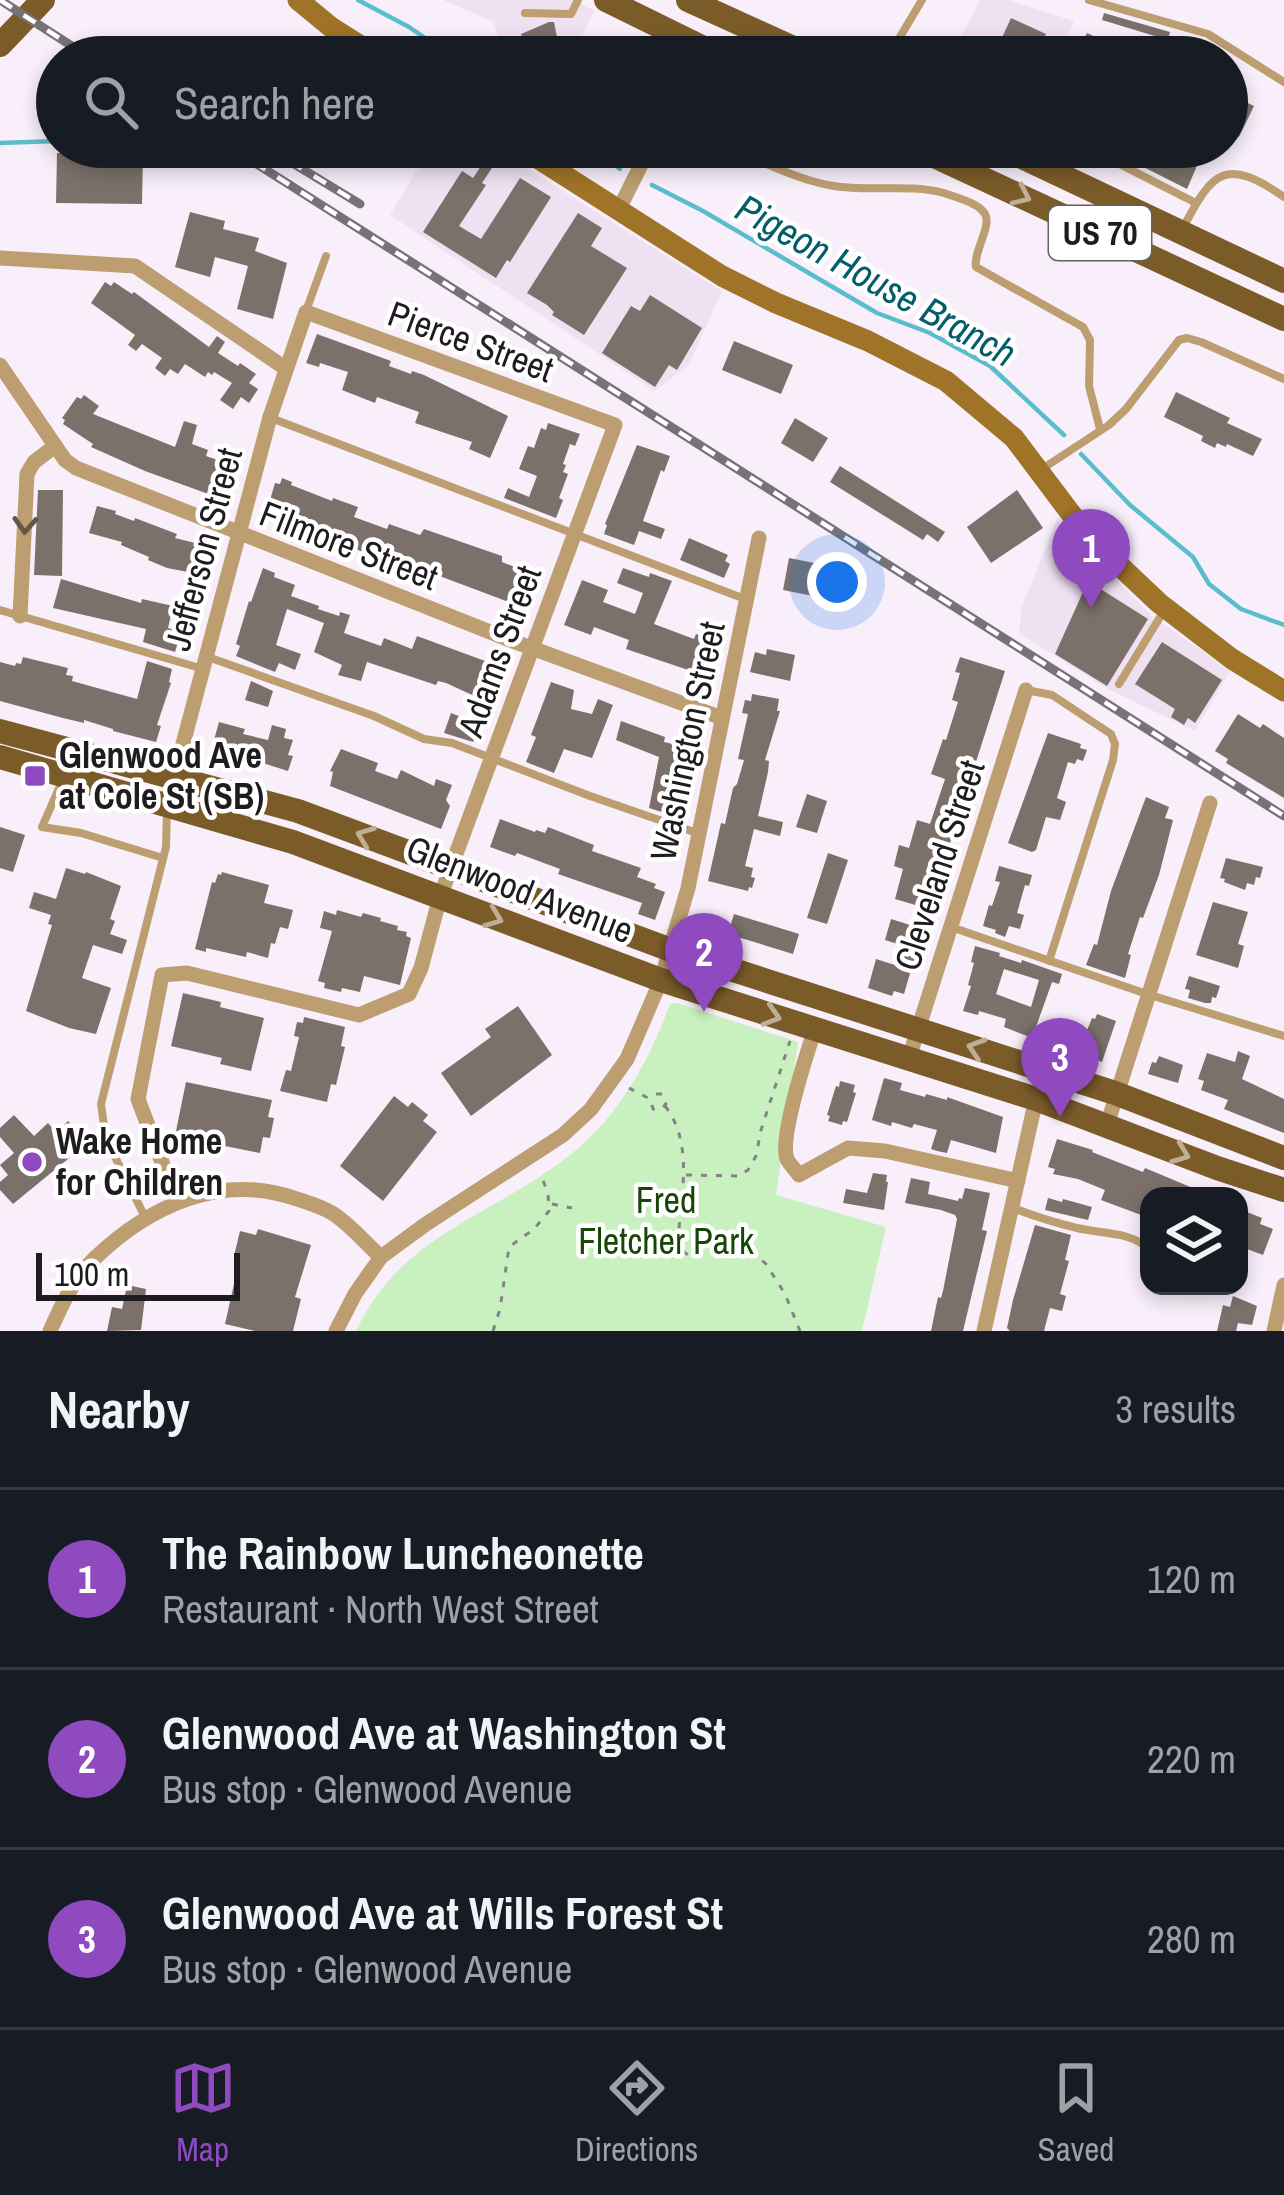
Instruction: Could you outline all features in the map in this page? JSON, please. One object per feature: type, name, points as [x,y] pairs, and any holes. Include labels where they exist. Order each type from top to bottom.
[{"type":"main road","points":[[0,24],[22,0]]},
{"type":"main road","points":[[0,45],[44,0]]},
{"type":"main road","points":[[606,0],[669,36]]},
{"type":"main road","points":[[688,0],[768,36]]},
{"type":"main road","points":[[719,0],[774,36]]},
{"type":"main road","name":"US 70","points":[[960,168],[1284,319]]},
{"type":"main road","name":"US 70","points":[[1048,168],[1284,280]]},
{"type":"main road","name":"Glenwood Avenue","points":[[0,731],[298,811],[671,950],[1115,1093],[1284,1158]]},
{"type":"main road","name":"Glenwood Avenue","points":[[0,757],[293,842],[661,980],[1036,1100],[1284,1190]]},
{"type":"main road","points":[[1036,1100],[1045,1070]]},
{"type":"street","points":[[298,0],[345,36]]},
{"type":"street","points":[[554,168],[722,276],[946,381],[1014,437],[1088,535],[1166,608],[1284,691]]},
{"type":"street","points":[[619,209],[640,168]]},
{"type":"street","points":[[0,258],[135,266],[285,368]]},
{"type":"street","name":"Jefferson Street","points":[[167,804],[270,417],[306,312]]},
{"type":"street","name":"Pierce Street","points":[[306,312],[615,425]]},
{"type":"street","name":"Filmore Street","points":[[0,365],[64,460],[76,468],[722,718]]},
{"type":"street","name":"Adams Street","points":[[177,1202],[138,1099],[162,975],[187,973],[359,1015],[409,994],[440,897],[615,425]]},
{"type":"street","points":[[20,616],[27,474],[55,446]]},
{"type":"street","name":"Washington Street","points":[[336,1331],[381,1258],[563,1136],[591,1109],[627,1058],[661,980],[688,888],[759,538]]},
{"type":"street","name":"Cleveland Street","points":[[909,1058],[1026,690]]},
{"type":"street","points":[[1107,1125],[1210,803]]},
{"type":"street","points":[[815,1029],[786,1138],[786,1157],[799,1174],[848,1148],[885,1151],[1018,1181]]},
{"type":"street","points":[[984,1331],[1036,1100]]},
{"type":"street","points":[[50,1331],[91,1262],[145,1217],[218,1190],[283,1194],[333,1213],[381,1258]]},
{"type":"street","points":[[1274,1331],[1284,1286]]},
{"type":"lane","points":[[525,13],[571,14],[578,0]]},
{"type":"lane","points":[[901,36],[922,0]]},
{"type":"lane","points":[[1089,0],[1211,36]]},
{"type":"lane","points":[[1248,59],[1284,82]]},
{"type":"lane","points":[[779,168],[841,187],[924,188],[980,209],[987,222],[974,260],[976,267],[1082,327],[1090,340],[1089,386],[1100,429]]},
{"type":"lane","points":[[1127,168],[1196,203]]},
{"type":"lane","points":[[1181,232],[1214,179],[1226,173],[1243,173],[1284,197]]},
{"type":"lane","points":[[306,312],[326,256]]},
{"type":"lane","points":[[1040,471],[1126,409],[1179,340],[1201,342],[1284,379]]},
{"type":"lane","points":[[270,417],[747,600]]},
{"type":"lane","points":[[1119,684],[1166,608]]},
{"type":"lane","points":[[0,610],[203,662],[374,716],[424,739],[439,739],[698,833]]},
{"type":"lane","points":[[1026,690],[1052,695],[1111,734],[1114,744],[1113,760],[1049,961]]},
{"type":"lane","points":[[65,776],[42,827],[81,833],[163,858]]},
{"type":"lane","points":[[145,1217],[106,1139],[101,1104],[166,847],[167,804]]},
{"type":"lane","points":[[951,927],[1284,1036]]},
{"type":"lane","points":[[1012,1207],[1140,1243]]},
{"type":"path","points":[[682,1175],[739,1176],[748,1170],[790,1039]]},
{"type":"path","points":[[628,1088],[650,1099],[653,1108],[665,1106],[662,1094],[650,1099]]},
{"type":"path","points":[[665,1106],[682,1137],[681,1249],[700,1256],[717,1242],[747,1247],[777,1279],[800,1331]]},
{"type":"path","points":[[493,1331],[509,1247],[542,1221],[550,1204],[540,1173]]},
{"type":"path","points":[[550,1204],[572,1208]]},
{"type":"shaded area","points":[[443,0],[574,0],[594,11],[582,36],[498,36],[494,22]]},
{"type":"shaded area","points":[[980,0],[1008,0],[1074,21],[1067,36],[961,36]]},
{"type":"shaded area","points":[[418,168],[526,168],[722,291],[689,365],[655,391],[390,215]]},
{"type":"shaded area","points":[[1057,520],[1151,615],[1230,671],[1195,731],[1108,689],[1019,633],[1022,606]]},
{"type":"green space","name":"Fred Fletcher Park","points":[[670,1004],[798,1042],[776,1195],[886,1227],[862,1331],[356,1331],[374,1299],[420,1251],[532,1182],[598,1129],[640,1071]]},
{"type":"building","points":[[1104,13],[1170,32],[1169,36],[1155,36],[1102,20]]},
{"type":"building","points":[[1011,18],[1046,34],[1045,36],[1003,36]]},
{"type":"building","points":[[554,22],[557,36],[522,36]]},
{"type":"building","points":[[57,168],[143,168],[142,204],[56,203]]},
{"type":"building","points":[[480,168],[492,168],[459,226],[481,239],[520,178],[551,197],[496,278],[423,232],[462,171],[473,178]]},
{"type":"building","points":[[1146,168],[1196,168],[1187,189]]},
{"type":"building","points":[[190,212],[225,221],[223,229],[259,238],[255,251],[287,263],[273,319],[237,309],[248,266],[215,257],[210,277],[175,267]]},
{"type":"building","points":[[578,213],[602,228],[591,246],[627,268],[584,335],[527,293]]},
{"type":"building","points":[[105,282],[134,292],[209,347],[217,336],[225,342],[218,353],[256,374],[249,383],[258,389],[249,403],[241,397],[233,409],[220,400],[232,383],[214,372],[205,377],[185,364],[178,374],[170,369],[165,376],[155,368],[162,358],[142,344],[136,351],[128,345],[135,335],[91,303]]},
{"type":"building","points":[[650,295],[702,328],[677,370],[669,365],[655,387],[602,353],[631,306],[640,311]]},
{"type":"building","points":[[317,334],[391,361],[389,366],[424,375],[508,416],[490,458],[469,449],[472,442],[415,423],[419,412],[342,390],[348,372],[306,363]]},
{"type":"building","points":[[734,341],[793,365],[781,394],[722,370]]},
{"type":"building","points":[[1176,392],[1262,439],[1253,456],[1227,444],[1217,443],[1215,448],[1201,441],[1203,436],[1164,417]]},
{"type":"building","points":[[84,395],[99,406],[93,414],[175,447],[184,421],[197,425],[192,444],[208,450],[206,456],[229,464],[227,469],[232,470],[225,500],[91,447],[62,418],[77,397]]},
{"type":"building","points":[[795,418],[828,438],[813,462],[781,443]]},
{"type":"building","points":[[548,423],[580,434],[575,446],[570,444],[563,464],[568,474],[556,518],[504,498],[508,488],[529,497],[537,476],[519,469],[528,446],[534,448],[541,428],[546,430]]},
{"type":"building","points":[[637,445],[670,456],[643,521],[665,529],[661,539],[639,531],[634,545],[604,534]]},
{"type":"building","points":[[840,466],[945,532],[938,542],[927,534],[923,540],[830,482]]},
{"type":"building","points":[[282,478],[332,501],[358,507],[354,517],[387,529],[389,524],[420,535],[424,529],[502,556],[502,562],[535,575],[522,607],[266,514],[275,483],[280,484]]},
{"type":"building","points":[[38,490],[63,490],[62,576],[34,575]]},
{"type":"building","points":[[1017,490],[1043,528],[991,563],[967,527]]},
{"type":"building","points":[[97,506],[177,534],[175,538],[211,547],[204,575],[167,568],[122,542],[89,533]]},
{"type":"building","points":[[689,538],[728,555],[724,578],[680,560]]},
{"type":"building","points":[[789,558],[840,568],[833,600],[783,590]]},
{"type":"building","points":[[263,568],[295,585],[291,596],[339,616],[340,612],[350,615],[344,633],[381,646],[384,638],[412,649],[417,636],[496,665],[488,693],[481,699],[446,683],[436,685],[367,662],[361,681],[338,675],[342,665],[314,652],[324,623],[287,609],[276,645],[301,654],[295,670],[279,663],[275,672],[236,656],[249,601]]},
{"type":"building","points":[[623,568],[672,581],[654,624],[694,639],[696,634],[715,641],[709,664],[702,662],[700,674],[626,649],[629,640],[594,627],[591,635],[564,625],[582,580],[608,590],[603,602],[635,614],[643,593],[617,583]]},
{"type":"building","points":[[61,579],[141,603],[142,599],[173,606],[168,628],[185,633],[182,643],[178,642],[175,652],[143,642],[146,629],[53,608]]},
{"type":"building","points":[[1088,581],[1148,619],[1107,686],[1055,654]]},
{"type":"building","points":[[1162,642],[1222,680],[1195,723],[1188,718],[1184,725],[1171,717],[1175,709],[1135,684]]},
{"type":"building","points":[[767,649],[795,655],[790,681],[750,672],[755,652],[766,655]]},
{"type":"building","points":[[23,657],[68,668],[66,675],[73,676],[72,681],[137,699],[147,661],[172,669],[156,742],[0,701],[0,662],[15,666]]},
{"type":"building","points":[[960,657],[1005,671],[929,909],[895,899],[903,869],[894,866],[899,845],[909,848],[917,820],[930,824],[945,779],[931,774],[958,702],[952,700]]},
{"type":"building","points":[[251,681],[273,691],[268,707],[245,700]]},
{"type":"building","points":[[551,682],[574,690],[571,709],[592,714],[598,699],[613,705],[592,758],[564,749],[554,773],[526,762]]},
{"type":"building","points":[[752,694],[779,699],[758,816],[783,822],[780,836],[754,829],[745,866],[753,868],[751,877],[755,878],[748,891],[708,881],[721,823],[725,824],[744,760],[738,759],[748,714],[742,713]]},
{"type":"building","points":[[451,713],[474,722],[472,727],[478,729],[473,742],[444,733]]},
{"type":"building","points":[[1238,714],[1284,738],[1284,798],[1226,763],[1228,759],[1215,751]]},
{"type":"building","points":[[621,721],[681,746],[668,814],[649,808],[659,757],[616,740]]},
{"type":"building","points":[[219,722],[268,740],[272,725],[286,729],[284,738],[293,740],[288,771],[212,747]]},
{"type":"building","points":[[1048,733],[1087,750],[1083,761],[1068,762],[1057,798],[1066,802],[1060,820],[1046,817],[1032,852],[1008,843]]},
{"type":"building","points":[[341,749],[378,763],[375,771],[397,779],[401,770],[434,786],[436,779],[452,785],[441,829],[330,786],[330,771]]},
{"type":"building","points":[[807,794],[827,801],[817,833],[796,827]]},
{"type":"building","points":[[1146,797],[1169,807],[1165,818],[1173,820],[1159,875],[1128,954],[1125,978],[1086,965],[1097,945],[1111,891]]},
{"type":"building","points":[[500,819],[535,832],[545,833],[548,827],[594,845],[592,851],[641,868],[637,877],[665,892],[655,920],[638,914],[642,903],[558,874],[560,869],[517,853],[490,847]]},
{"type":"building","points":[[0,827],[25,835],[13,872],[0,868]]},
{"type":"building","points":[[828,853],[848,860],[827,924],[807,918]]},
{"type":"building","points":[[1226,858],[1263,867],[1260,878],[1256,877],[1254,885],[1247,883],[1245,890],[1224,882],[1220,878]]},
{"type":"building","points":[[999,866],[1032,875],[1017,913],[1024,915],[1020,929],[1009,926],[1005,937],[983,926],[1000,882],[995,881]]},
{"type":"building","points":[[66,868],[121,886],[110,934],[127,940],[122,954],[93,945],[82,978],[111,988],[96,1034],[26,1011],[52,925],[48,924],[51,915],[29,908],[34,892],[56,899]]},
{"type":"building","points":[[222,872],[269,885],[264,903],[293,910],[288,929],[280,927],[268,958],[195,949],[212,882]]},
{"type":"building","points":[[1213,902],[1248,912],[1238,944],[1244,946],[1238,968],[1196,955]]},
{"type":"building","points":[[337,910],[381,918],[407,932],[411,938],[400,985],[364,976],[360,992],[342,988],[341,992],[324,988],[325,983],[318,981],[332,931],[320,928],[324,911],[336,915]]},
{"type":"building","points":[[734,914],[799,934],[793,954],[728,934]]},
{"type":"building","points":[[891,919],[923,929],[904,994],[894,991],[892,996],[868,988],[876,959],[898,966],[904,946],[885,940]]},
{"type":"building","points":[[975,946],[1062,974],[1059,984],[1052,982],[1032,1038],[1004,1027],[1006,1019],[963,1011],[971,986]],"holes":[[[1004,969],[1039,980],[1031,1007],[996,994]]]},
{"type":"building","points":[[1189,976],[1220,986],[1211,1003],[1188,998]]},
{"type":"building","points":[[183,993],[264,1018],[251,1071],[220,1064],[222,1058],[171,1046]]},
{"type":"building","points":[[518,1006],[552,1055],[471,1116],[441,1073],[491,1037],[485,1029]]},
{"type":"building","points":[[1097,1014],[1116,1021],[1102,1062],[1079,1050]]},
{"type":"building","points":[[304,1017],[345,1027],[336,1085],[331,1084],[327,1102],[280,1091],[286,1070],[291,1071],[299,1037],[294,1036],[297,1022],[303,1023]]},
{"type":"building","points":[[1238,1051],[1250,1056],[1242,1079],[1284,1099],[1284,1133],[1224,1109],[1228,1100],[1201,1090],[1204,1081],[1198,1079],[1207,1053],[1235,1062]]},
{"type":"building","points":[[1159,1056],[1183,1065],[1178,1083],[1148,1074]]},
{"type":"building","points":[[884,1078],[902,1083],[900,1090],[947,1097],[1003,1117],[996,1153],[951,1140],[947,1153],[937,1151],[931,1149],[937,1130],[872,1120]]},
{"type":"building","points":[[840,1081],[855,1085],[856,1093],[842,1125],[828,1121],[827,1115]]},
{"type":"building","points":[[186,1082],[272,1100],[270,1138],[263,1137],[260,1153],[175,1136]]},
{"type":"building","points":[[394,1096],[428,1115],[423,1121],[437,1132],[383,1201],[340,1166]]},
{"type":"building","name":"Wake Home for Children","points":[[14,1115],[34,1136],[48,1123],[56,1132],[68,1121],[85,1140],[13,1204],[0,1190],[0,1182],[8,1175],[0,1165],[14,1153],[0,1137],[0,1128]]},
{"type":"building","points":[[1057,1139],[1190,1187],[1140,1187],[1140,1215],[1101,1200],[1105,1190],[1053,1174],[1055,1169],[1048,1167]]},
{"type":"building","points":[[873,1173],[887,1175],[884,1210],[843,1203],[846,1189],[867,1193]]},
{"type":"building","points":[[911,1178],[930,1182],[928,1194],[958,1201],[965,1188],[990,1193],[982,1230],[987,1231],[963,1331],[931,1331],[957,1219],[941,1210],[905,1203]]},
{"type":"building","points":[[1048,1198],[1092,1207],[1088,1220],[1045,1210]]},
{"type":"building","points":[[1248,1213],[1273,1229],[1263,1255],[1248,1249]]},
{"type":"building","points":[[1035,1225],[1071,1235],[1060,1294],[1066,1296],[1062,1311],[1050,1308],[1044,1331],[1010,1331],[1013,1300]]},
{"type":"building","points":[[258,1229],[311,1245],[295,1297],[301,1299],[293,1331],[255,1331],[225,1324],[240,1257],[234,1256],[240,1231],[256,1235]]},
{"type":"building","points":[[127,1285],[146,1289],[141,1330],[107,1331],[112,1307],[122,1309]]},
{"type":"building","points":[[1233,1296],[1257,1306],[1252,1325],[1238,1323],[1236,1331],[1217,1331],[1223,1305],[1230,1307]]},
{"type":"waterway","name":"Pigeon House Branch","points":[[358,0],[422,36]]},
{"type":"waterway","points":[[0,143],[36,142]]},
{"type":"waterway","name":"Pigeon House Branch","points":[[652,185],[877,313],[930,333],[990,366],[1064,435]]},
{"type":"waterway","name":"Pigeon House Branch","points":[[1081,454],[1130,505],[1193,557],[1209,584],[1241,609],[1284,625]]},
{"type":"railway","points":[[0,0],[56,36]]},
{"type":"railway","points":[[263,168],[1284,816]]},
{"type":"railway","points":[[301,168],[360,204]]},
{"type":"place","name":"The Rainbow Luncheonette","points":[[1091,608]]},
{"type":"place","name":"Glenwood Ave at Cole St (SB)","points":[[35,776]]},
{"type":"place","name":"Glenwood Ave at Washington St","points":[[704,1012]]},
{"type":"place","name":"Glenwood Ave at Wills Forest St","points":[[1060,1117]]},
{"type":"place","name":"Wake Home for Children","points":[[32,1162]]}]
